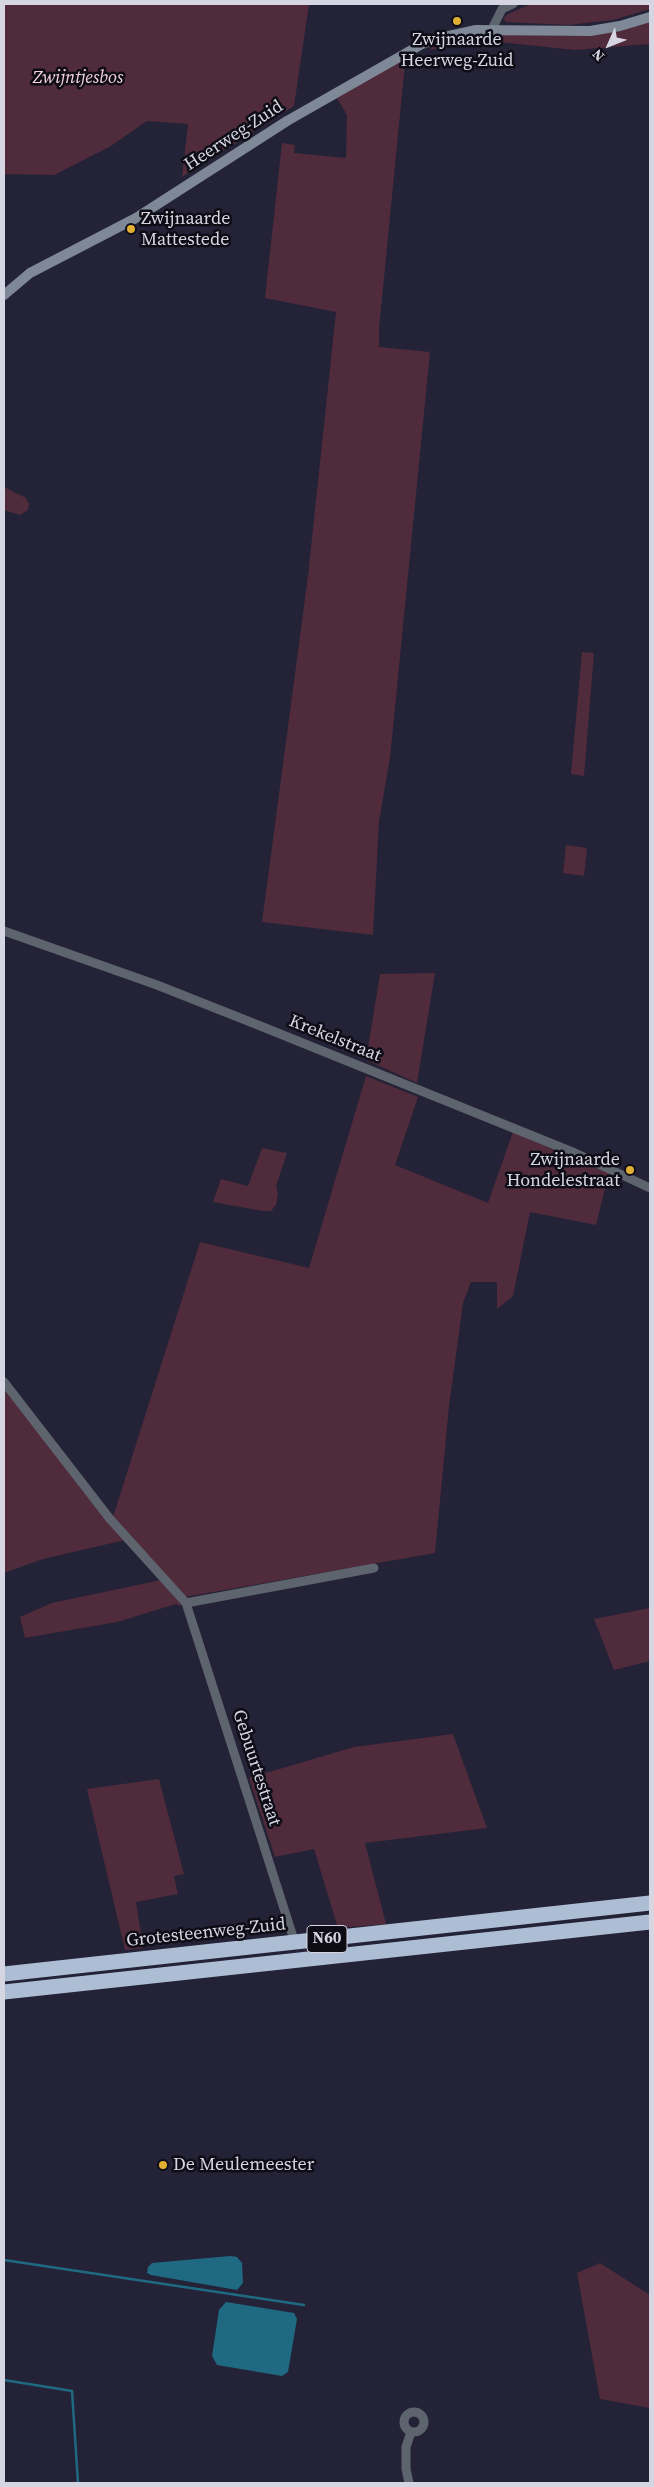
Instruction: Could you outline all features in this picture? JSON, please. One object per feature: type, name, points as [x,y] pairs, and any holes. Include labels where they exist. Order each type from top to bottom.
[{"type":"highway","name":"Grotesteenweg-Zuid","points":[[4,1974],[650,1903]]},
{"type":"highway","name":"Grotesteenweg-Zuid","points":[[4,1992],[650,1922]]},
{"type":"street","points":[[492,29],[502,9],[513,4]]},
{"type":"street","name":"Heerweg-Zuid","points":[[4,295],[30,273],[143,213],[287,120],[410,51],[440,38],[476,30],[492,29],[590,31],[620,26],[650,17]]},
{"type":"street","name":"Krekelstraat","points":[[4,931],[157,985],[263,1027],[575,1153],[650,1188]]},
{"type":"street","name":"Gebuurtestraat","points":[[4,1382],[110,1519],[186,1603],[295,1943]]},
{"type":"street","points":[[186,1603],[374,1568]]},
{"type":"street","points":[[409,2483],[406,2469],[406,2447],[411,2432]]},
{"type":"green space","name":"Zwijntjesbos","points":[[4,4],[309,4],[294,106],[182,177],[188,124],[147,121],[111,146],[54,175],[4,174]]},
{"type":"green space","points":[[531,4],[650,4],[650,9],[613,20],[568,25],[505,22],[504,17],[508,14]]},
{"type":"green space","points":[[650,21],[650,44],[575,50],[480,40],[431,50],[430,46],[479,34],[571,36]]},
{"type":"green space","points":[[401,59],[405,63],[379,329],[379,347],[430,352],[390,758],[379,821],[373,935],[262,922],[308,576],[336,312],[265,298],[282,143],[295,145],[294,153],[346,158],[347,115],[337,98]]},
{"type":"green space","points":[[4,487],[26,498],[29,504],[28,510],[20,515],[4,510]]},
{"type":"green space","points":[[582,652],[594,653],[584,776],[571,774]]},
{"type":"green space","points":[[566,845],[587,848],[584,876],[563,873]]},
{"type":"green space","points":[[435,973],[417,1083],[366,1060],[380,974]]},
{"type":"green space","points":[[366,1076],[418,1097],[395,1165],[488,1203],[513,1132],[609,1173],[596,1225],[530,1212],[513,1296],[497,1309],[497,1282],[471,1282],[463,1303],[449,1406],[435,1553],[185,1597],[113,1517],[200,1242],[309,1268]]},
{"type":"green space","points":[[262,1148],[287,1153],[276,1186],[278,1194],[276,1205],[271,1211],[213,1202],[221,1179],[248,1186]]},
{"type":"green space","points":[[4,1388],[125,1540],[43,1559],[4,1573]]},
{"type":"green space","points":[[161,1580],[181,1604],[180,1606],[176,1604],[117,1622],[25,1638],[20,1617],[52,1603]]},
{"type":"green space","points":[[650,1608],[650,1661],[614,1670],[594,1619]]},
{"type":"green space","points":[[453,1734],[487,1828],[365,1843],[386,1924],[338,1928],[314,1849],[275,1857],[249,1778],[354,1747]]},
{"type":"green space","points":[[159,1779],[184,1874],[174,1876],[178,1894],[136,1902],[143,1948],[125,1950],[87,1789]]},
{"type":"green space","points":[[600,2263],[650,2295],[650,2408],[600,2399],[577,2273]]},
{"type":"water","points":[[237,2257],[242,2263],[243,2283],[237,2290],[147,2273],[148,2267],[152,2263]]},
{"type":"water","points":[[226,2302],[294,2313],[297,2319],[288,2372],[282,2376],[217,2365],[212,2356],[219,2310]]},
{"type":"waterway","points":[[4,2260],[304,2305]]},
{"type":"waterway","points":[[4,2380],[72,2391],[78,2483]]},
{"type":"place","name":"Zwijnaarde Heerweg-Zuid","points":[[457,21]]},
{"type":"place","name":"Zwijnaarde Mattestede","points":[[131,229]]},
{"type":"place","name":"Zwijnaarde Hondelestraat","points":[[630,1170]]},
{"type":"place","name":"De Meulemeester","points":[[163,2165]]}]
